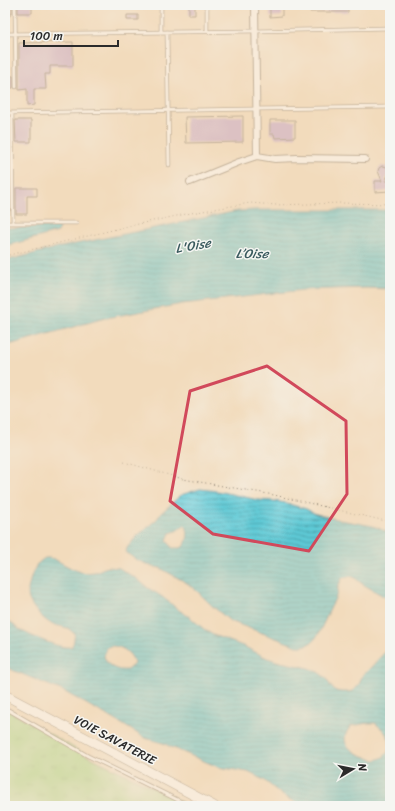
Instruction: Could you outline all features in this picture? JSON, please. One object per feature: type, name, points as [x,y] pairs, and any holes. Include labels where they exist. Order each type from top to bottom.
[{"type":"main road","name":"VOIE SAVATERIE","points":[[5,695],[214,806]]},
{"type":"street","points":[[255,5],[257,156]]},
{"type":"street","points":[[190,182],[257,156],[275,159],[365,159]]},
{"type":"lane","points":[[15,5],[16,87]]},
{"type":"lane","points":[[161,5],[161,32]]},
{"type":"lane","points":[[207,5],[207,31]]},
{"type":"lane","points":[[5,34],[390,28]]},
{"type":"lane","points":[[167,32],[169,165]]},
{"type":"lane","points":[[5,113],[390,107]]},
{"type":"lane","points":[[12,113],[13,223]]},
{"type":"lane","points":[[5,223],[77,223]]},
{"type":"lane","points":[[5,708],[88,756],[190,806]]},
{"type":"path","points":[[5,256],[129,226],[250,203],[276,205],[341,203],[390,204]]},
{"type":"path","points":[[124,462],[183,479],[274,495],[390,522]]},
{"type":"highlighted area","points":[[267,366],[346,421],[347,494],[309,551],[213,534],[170,501],[190,391]]},
{"type":"green space","points":[[5,708],[88,756],[190,806],[5,806]]},
{"type":"water","name":"L’Oise","points":[[390,210],[390,289],[366,288],[303,290],[182,304],[105,318],[5,346],[5,261],[56,248],[238,211]]},
{"type":"water","points":[[59,227],[58,232],[5,246],[5,228]]},
{"type":"water","points":[[200,489],[217,491],[258,500],[285,503],[306,509],[316,514],[373,526],[390,533],[390,600],[361,583],[354,577],[350,576],[342,578],[337,594],[319,633],[315,639],[304,646],[297,646],[230,621],[187,583],[160,568],[137,560],[126,553],[127,548],[136,537],[181,495]],"holes":[[[185,525],[188,534],[185,544],[181,548],[172,548],[167,540],[170,533]]]},
{"type":"water","points":[[45,558],[54,559],[73,569],[85,573],[95,572],[107,567],[119,568],[161,596],[213,635],[243,646],[267,658],[309,668],[318,672],[326,678],[331,687],[336,691],[348,692],[356,688],[359,685],[362,676],[385,652],[390,649],[390,741],[381,728],[375,723],[351,726],[345,736],[346,744],[349,748],[374,760],[386,755],[390,745],[390,803],[388,806],[303,806],[282,795],[264,780],[248,772],[218,767],[163,743],[145,738],[63,691],[5,667],[5,618],[20,630],[46,642],[62,647],[72,646],[73,643],[75,634],[68,628],[52,624],[45,619],[37,612],[29,600],[28,592],[31,577],[39,562]],"holes":[[[109,646],[121,648],[130,654],[133,660],[134,664],[127,670],[113,668],[105,660],[104,656],[106,649]]]},
{"type":"building","points":[[5,5],[12,5],[12,13],[10,13],[10,16],[5,16]]},
{"type":"building","points":[[18,5],[32,5],[32,13],[18,13]]},
{"type":"building","points":[[189,5],[195,5],[195,15],[189,15]]},
{"type":"building","points":[[270,5],[282,5],[282,16],[270,17]]},
{"type":"building","points":[[310,5],[348,5],[348,12],[310,12]]},
{"type":"building","points":[[127,15],[138,15],[138,20],[127,20]]},
{"type":"building","points":[[73,42],[73,66],[50,66],[50,74],[45,74],[46,89],[34,89],[34,105],[27,106],[27,89],[19,90],[19,43]]},
{"type":"building","points":[[5,76],[13,76],[13,88],[5,88]]},
{"type":"building","points":[[243,116],[243,142],[186,143],[185,117]]},
{"type":"building","points":[[15,120],[31,120],[31,142],[16,142]]},
{"type":"building","points":[[270,120],[295,120],[295,137],[275,138],[274,134],[270,134]]},
{"type":"building","points":[[382,166],[387,167],[389,170],[385,181],[390,181],[390,191],[375,192],[375,181],[382,181],[378,171]]},
{"type":"building","points":[[5,188],[10,188],[10,211],[5,211]]},
{"type":"building","points":[[16,188],[37,188],[37,196],[27,196],[27,214],[16,214]]},
{"type":"water label","name":"L'Oise","points":[[193,245]]}]
